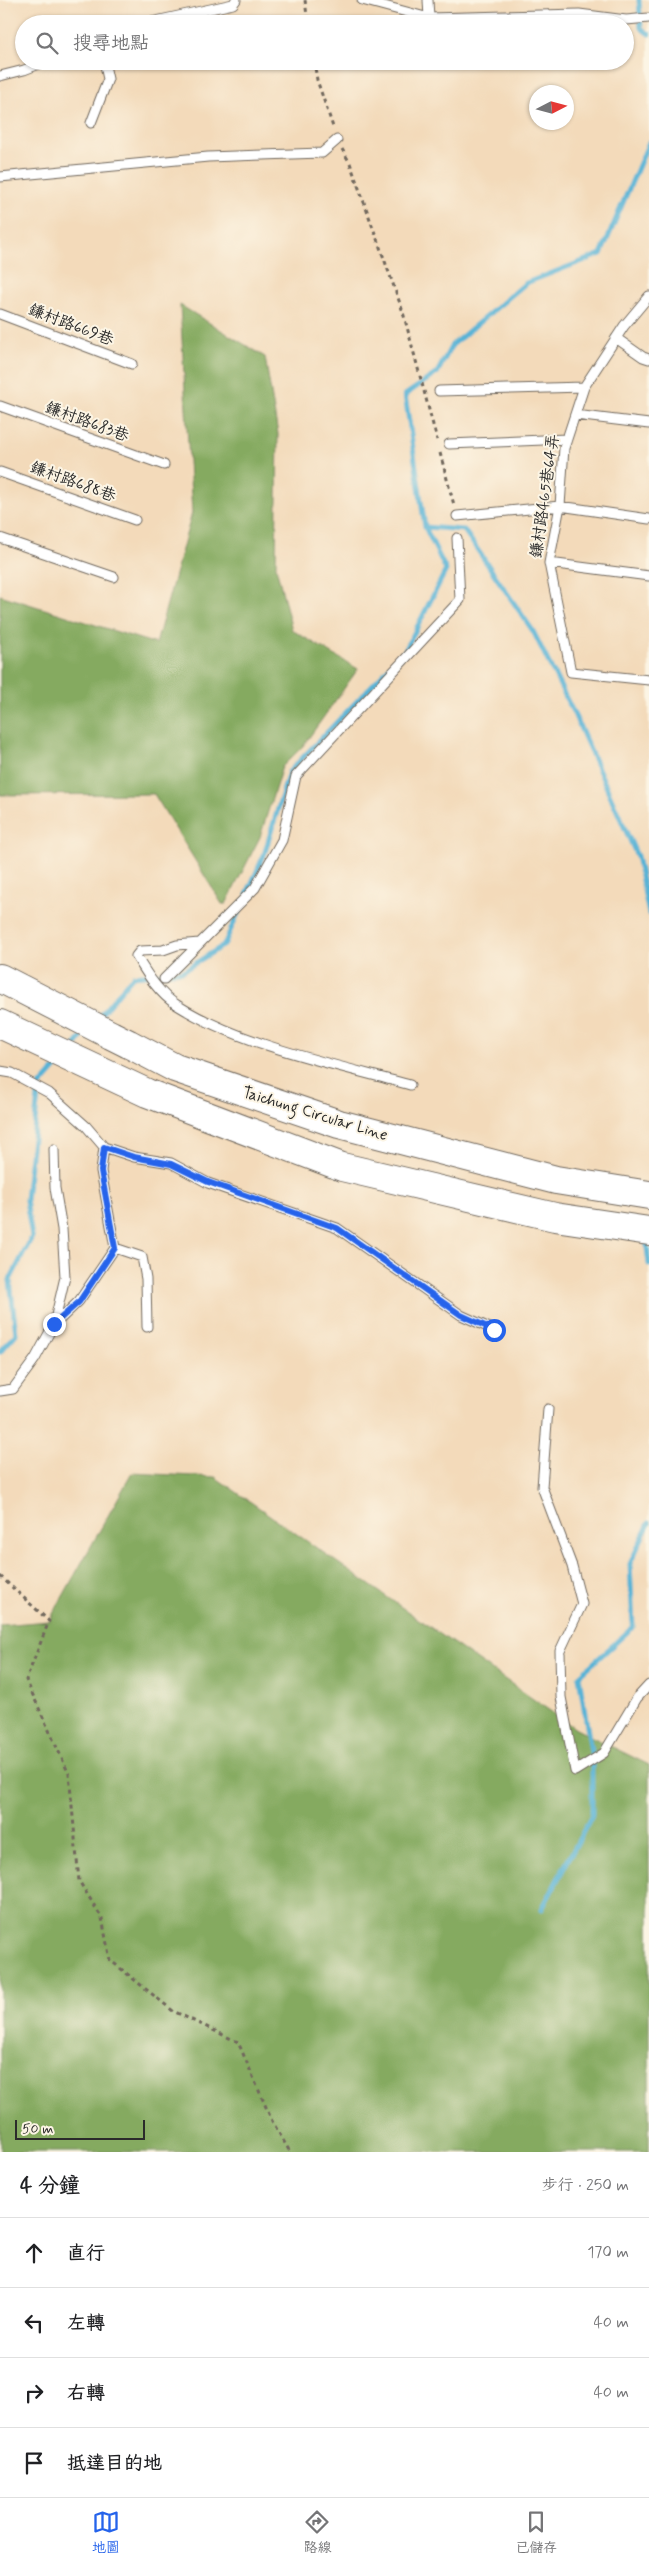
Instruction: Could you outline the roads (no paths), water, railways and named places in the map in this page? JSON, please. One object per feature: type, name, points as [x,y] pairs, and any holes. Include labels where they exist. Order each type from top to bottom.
[{"type":"highway","name":"Taichung Circular Line","points":[[0,978],[175,1068],[339,1124],[556,1180],[649,1195]]},
{"type":"highway","points":[[0,1024],[147,1093],[342,1167],[555,1217],[645,1231]]},
{"type":"lane","points":[[183,15],[233,4],[236,0]]},
{"type":"lane","points":[[362,0],[418,15]]},
{"type":"lane","points":[[428,0],[429,15]]},
{"type":"lane","points":[[542,15],[587,15]]},
{"type":"lane","points":[[634,19],[649,18]]},
{"type":"lane","points":[[0,76],[24,70]]},
{"type":"lane","points":[[91,123],[108,79],[106,70]]},
{"type":"lane","points":[[0,177],[208,157],[322,153],[337,140]]},
{"type":"lane","name":"鎌村路465巷64弄","points":[[647,300],[616,338],[584,387],[564,448],[560,506],[549,562],[571,672],[649,680]]},
{"type":"lane","name":"鎌村路669巷","points":[[0,314],[132,364]]},
{"type":"lane","points":[[616,338],[643,357],[649,359]]},
{"type":"lane","points":[[439,391],[584,387]]},
{"type":"lane","name":"鎌村路683巷","points":[[0,406],[164,465]]},
{"type":"lane","points":[[575,415],[649,424]]},
{"type":"lane","points":[[449,444],[567,440]]},
{"type":"lane","name":"鎌村路688巷","points":[[0,472],[135,520]]},
{"type":"lane","points":[[456,516],[560,506],[649,519]]},
{"type":"lane","points":[[0,538],[114,577]]},
{"type":"lane","points":[[164,978],[255,888],[282,840],[296,776],[460,600],[457,538]]},
{"type":"lane","points":[[549,562],[649,576]]},
{"type":"lane","points":[[200,943],[176,945],[164,950],[140,951],[136,956],[152,982],[176,1005],[235,1034],[410,1085]]},
{"type":"lane","points":[[0,1071],[12,1073],[49,1093],[86,1126],[104,1147],[134,1157],[171,1164],[208,1182],[337,1228],[461,1315],[494,1330]]},
{"type":"lane","points":[[54,1324],[79,1302],[115,1248],[101,1171],[104,1147]]},
{"type":"lane","points":[[0,1391],[13,1390],[35,1359],[54,1324],[65,1277],[62,1229],[55,1188],[54,1150]]},
{"type":"lane","points":[[115,1248],[142,1257],[146,1279],[147,1327]]},
{"type":"lane","points":[[548,1409],[542,1487],[572,1566],[582,1604],[560,1651],[561,1697],[575,1771],[604,1753],[637,1698],[649,1685]]},
{"type":"waterway","points":[[639,0],[641,28],[649,34]]},
{"type":"waterway","points":[[247,894],[264,855],[289,772],[405,651],[446,570],[425,527],[405,395],[437,373],[452,345],[526,283],[601,254],[649,142]]},
{"type":"waterway","points":[[425,527],[464,530],[533,631],[575,716],[637,856],[649,914]]},
{"type":"waterway","points":[[98,1018],[133,976],[183,971],[224,945],[242,904]]},
{"type":"waterway","points":[[72,1049],[86,1032]]},
{"type":"waterway","points":[[0,1352],[16,1334],[10,1280],[32,1237],[26,1200],[39,1087],[62,1061]]},
{"type":"waterway","points":[[646,1239],[649,1264]]},
{"type":"waterway","points":[[542,1909],[592,1815],[592,1758],[579,1676],[633,1627],[630,1564],[649,1523]]}]
